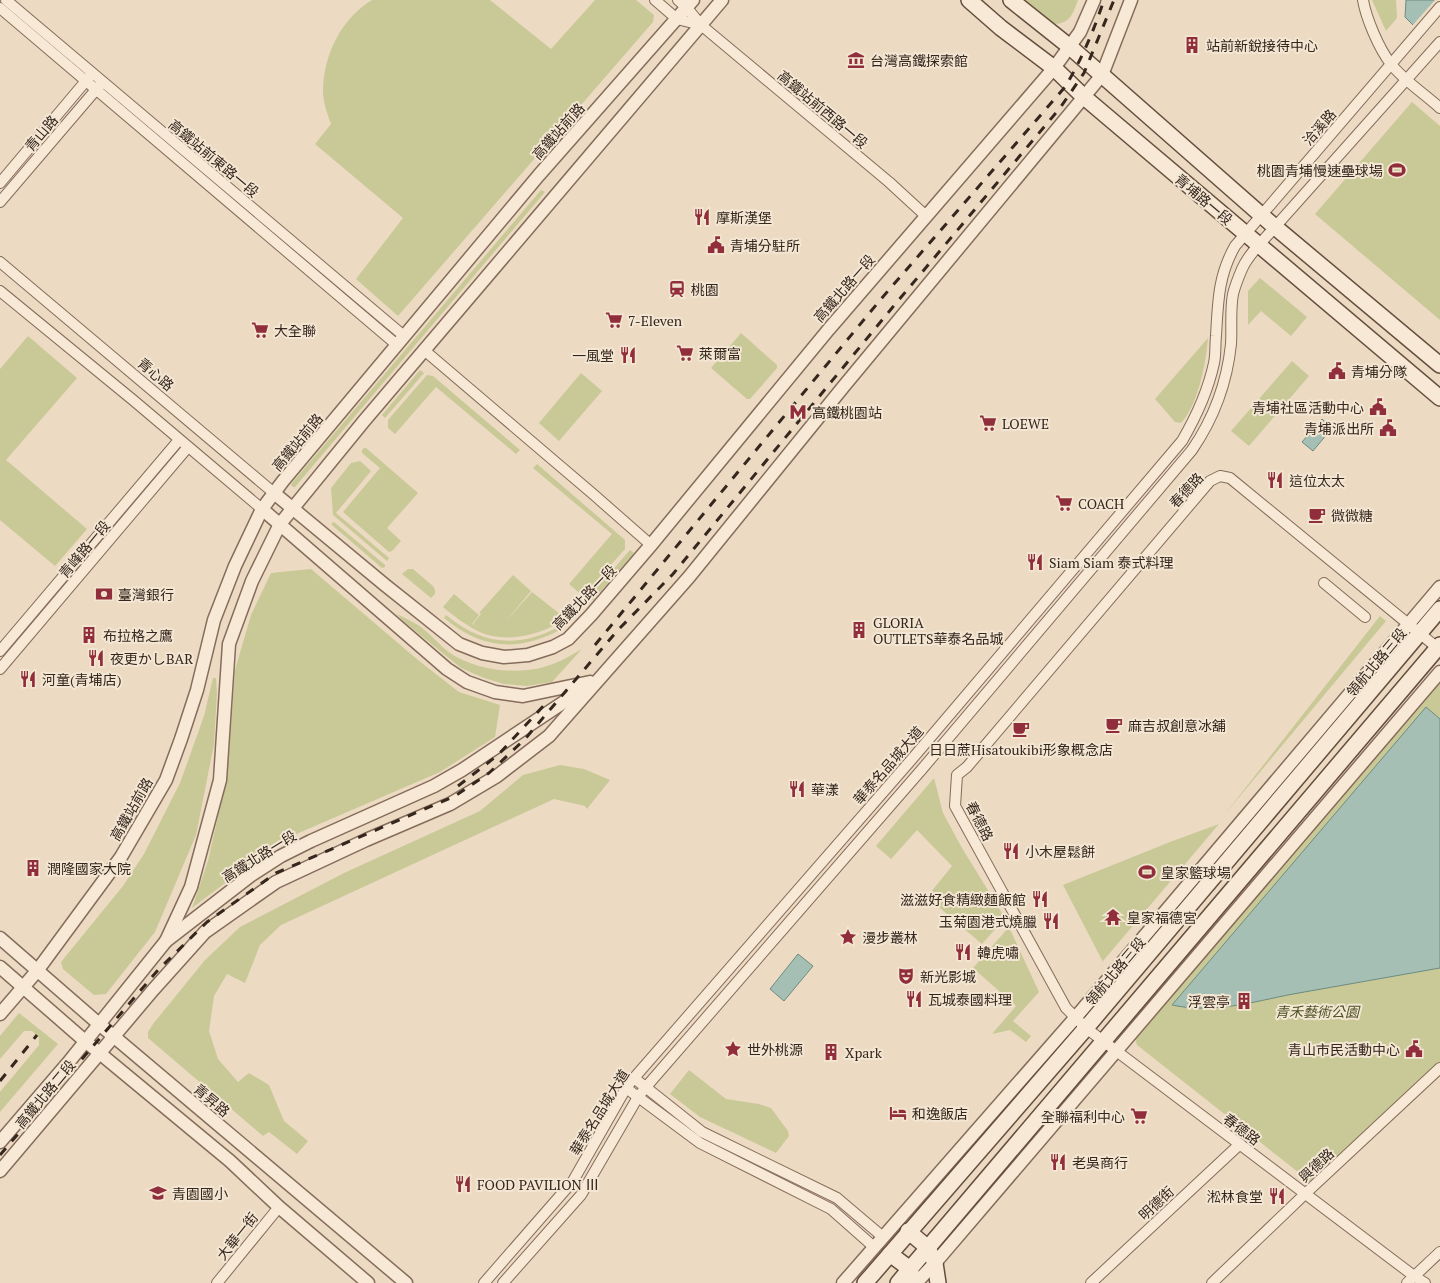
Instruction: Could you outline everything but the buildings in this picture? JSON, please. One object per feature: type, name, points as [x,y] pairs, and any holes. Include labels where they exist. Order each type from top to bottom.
[{"type":"main road","name":"青埔路一段","points":[[969,0],[1001,28],[1054,68],[1084,97],[1244,234],[1440,398]]},
{"type":"main road","name":"青埔路一段","points":[[1011,0],[1070,47],[1276,227],[1440,365]]},
{"type":"main road","name":"領航北路三段","points":[[865,1283],[908,1231],[1086,1028],[1414,628],[1440,609]]},
{"type":"main road","points":[[898,1283],[914,1278],[928,1248],[1109,1047],[1439,648]]},
{"type":"main road","points":[[908,1231],[928,1248],[935,1263],[938,1283]]},
{"type":"main road","points":[[890,1254],[914,1278]]},
{"type":"street","name":"高鐵站前東路一段","points":[[6,0],[89,77],[95,89],[400,341]]},
{"type":"street","name":"高鐵站前西路一段","points":[[655,0],[677,19],[701,25]]},
{"type":"street","points":[[166,941],[191,887],[220,780],[230,644],[252,581],[280,524],[424,350],[722,0]]},
{"type":"street","name":"高鐵北路一段","points":[[293,509],[458,644],[482,653],[504,657],[528,655],[568,639],[651,546],[823,336],[1054,68],[1080,32],[1094,0]]},
{"type":"street","name":"高鐵北路一段","points":[[113,1036],[152,990],[206,932],[276,882],[366,840],[450,804],[497,776],[549,736],[689,577],[844,386],[1102,75],[1131,0]]},
{"type":"street","points":[[1363,0],[1365,12],[1390,64],[1440,108]]},
{"type":"street","name":"高鐵站前西路一段","points":[[686,3],[701,25],[889,182],[926,216]]},
{"type":"street","name":"高鐵站前路","points":[[37,970],[121,857],[166,780],[196,690],[214,620],[235,566],[262,509],[539,174],[677,19],[686,3]]},
{"type":"street","name":"洽溪路","points":[[1244,234],[1440,7]]},
{"type":"street","name":"高鐵站前東路一段","points":[[0,8],[89,77],[103,81],[400,341]]},
{"type":"street","points":[[1259,246],[1440,42]]},
{"type":"street","name":"青山路","points":[[0,183],[89,77]]},
{"type":"street","name":"青山路","points":[[0,202],[103,81]]},
{"type":"street","name":"華泰名品城大道","points":[[484,1283],[573,1181],[626,1088],[634,1078],[912,759],[1182,441],[1192,425],[1206,392],[1214,361],[1219,287],[1227,260],[1244,234]]},
{"type":"street","name":"華泰名品城大道","points":[[503,1283],[581,1194],[638,1097],[646,1087],[923,768],[1192,450],[1203,434],[1216,406],[1228,372],[1233,294],[1243,267],[1259,246]]},
{"type":"street","name":"青心路","points":[[0,262],[293,509]]},
{"type":"street","points":[[0,291],[280,524],[447,669],[467,682],[495,692],[523,696],[597,680]]},
{"type":"street","points":[[424,350],[651,546]]},
{"type":"street","name":"青峰路一段","points":[[0,650],[179,440]]},
{"type":"street","name":"青峰路一段","points":[[0,669],[188,447]]},
{"type":"street","name":"春德路","points":[[1424,1283],[1410,1280],[1306,1193],[1109,1047],[1066,1008],[955,806],[957,775],[967,768],[1210,481],[1220,476],[1230,478],[1439,648]]},
{"type":"street","points":[[1324,583],[1365,617]]},
{"type":"street","name":"領航北路三段","points":[[843,1283],[1414,628],[1440,587]]},
{"type":"street","points":[[914,1278],[935,1263],[1109,1047],[1440,672]]},
{"type":"street","name":"高鐵北路一段","points":[[99,1024],[166,941],[250,876],[311,840],[434,786],[462,770],[597,680]]},
{"type":"street","name":"青昇路","points":[[0,938],[113,1036],[406,1283]]},
{"type":"street","points":[[0,967],[99,1053],[230,1161],[368,1283]]},
{"type":"street","points":[[0,1014],[37,970]]},
{"type":"street","name":"高鐵北路二段","points":[[0,1142],[99,1024]]},
{"type":"street","name":"高鐵北路二段","points":[[0,1171],[113,1036]]},
{"type":"street","name":"興德路","points":[[1212,1283],[1440,1068]]},
{"type":"street","points":[[634,1078],[702,1132],[837,1198],[890,1254]]},
{"type":"street","points":[[626,1088],[700,1143],[830,1208],[879,1242]]},
{"type":"street","name":"明德街","points":[[1091,1283],[1240,1144]]},
{"type":"street","name":"大華一街","points":[[217,1283],[279,1206]]},
{"type":"street","points":[[879,1242],[908,1231]]},
{"type":"street","points":[[1410,1280],[1440,1252]]},
{"type":"green space","points":[[372,0],[490,0],[551,49],[595,0],[636,0],[654,15],[653,22],[398,316],[356,279],[403,218],[315,144],[331,124],[324,103],[323,90],[324,77],[331,51],[343,27],[351,17]]},
{"type":"green space","points":[[1025,0],[1078,0],[1073,13],[1068,19],[1065,22],[1055,24]]},
{"type":"green space","points":[[1372,0],[1396,0],[1397,18],[1386,31]]},
{"type":"green space","name":"桃園青埔慢速壘球場","points":[[1412,102],[1440,126],[1440,320],[1315,214]]},
{"type":"green space","points":[[541,190],[545,192],[295,487],[293,487],[292,483]]},
{"type":"green space","points":[[1260,278],[1307,317],[1291,336],[1261,311],[1248,325],[1248,291]]},
{"type":"green space","points":[[741,333],[777,365],[777,368],[750,399],[747,399],[711,368]]},
{"type":"green space","points":[[28,336],[77,378],[6,460],[87,529],[55,566],[0,520],[0,369]]},
{"type":"green space","points":[[1208,338],[1203,371],[1192,406],[1181,423],[1175,422],[1155,399]]},
{"type":"green space","points":[[1292,361],[1309,376],[1249,446],[1231,431]]},
{"type":"green space","points":[[420,370],[424,373],[385,418],[382,415]]},
{"type":"green space","points":[[581,373],[602,391],[559,441],[539,423]]},
{"type":"green space","points":[[427,375],[433,376],[520,450],[516,454],[436,387],[395,434],[388,428],[388,420]]},
{"type":"green space","points":[[364,448],[418,493],[387,528],[401,541],[389,552],[343,512],[380,468],[362,453]]},
{"type":"green space","points":[[360,461],[371,471],[336,513],[389,558],[387,561],[333,515],[331,488],[351,463]]},
{"type":"green space","points":[[537,464],[625,540],[625,549],[583,596],[569,584],[612,534],[533,468]]},
{"type":"green space","points":[[334,522],[385,567],[382,568],[332,525]]},
{"type":"green space","points":[[630,550],[634,553],[593,600],[589,597]]},
{"type":"green space","points":[[311,569],[418,660],[459,692],[500,705],[495,737],[440,772],[294,835],[241,871],[192,908],[208,861],[222,798],[229,755],[235,670],[251,615],[271,573]]},
{"type":"green space","points":[[408,569],[413,569],[433,586],[435,594],[431,598],[402,574]]},
{"type":"green space","points":[[513,575],[531,591],[505,622],[532,592],[565,618],[547,629],[536,633],[525,636],[503,637],[482,633],[461,621],[443,607],[454,594],[479,615],[472,624],[480,628],[473,624],[481,614],[479,613]]},
{"type":"green space","points":[[397,614],[418,625],[450,653],[460,659],[483,667],[520,671],[544,667],[582,649],[552,682],[527,686],[504,684],[461,668]]},
{"type":"green space","points":[[446,615],[473,633],[501,640],[515,641],[545,633],[560,626],[562,629],[530,641],[516,644],[501,644],[487,642],[458,629],[444,618]]},
{"type":"green space","points":[[1380,616],[1386,621],[1225,814]]},
{"type":"green space","name":"青禾藝術公園","points":[[1440,677],[1440,1064],[1312,1183],[1137,1045],[1135,1037]]},
{"type":"green space","points":[[213,678],[216,678],[217,693],[214,744],[196,835],[155,932],[106,994],[94,995],[63,969],[61,962],[123,886],[144,854],[180,783],[204,716]]},
{"type":"green space","points":[[560,765],[584,769],[610,780],[587,809],[585,806],[554,799],[281,925],[260,945],[245,983],[227,974],[214,996],[209,1031],[218,1059],[238,1082],[249,1073],[269,1085],[284,1121],[308,1141],[297,1154],[269,1132],[263,1136],[148,1038],[148,1032],[153,1024],[205,960],[240,927],[344,873],[480,811],[523,775]]},
{"type":"green space","points":[[934,778],[943,813],[1005,918],[982,944],[927,897],[952,866],[917,830],[891,859],[876,846]]},
{"type":"green space","points":[[1219,824],[1103,961],[1103,962],[1063,885]]},
{"type":"green space","points":[[1009,927],[1039,992],[1013,1021],[1031,1036],[1026,1042],[1010,1030],[992,1034],[1016,1006],[973,968]]},
{"type":"green space","points":[[19,1013],[58,1044],[0,1112],[0,1092],[39,1045],[39,1037],[32,1031],[24,1031],[0,1059],[0,1036]]},
{"type":"green space","points":[[689,1070],[726,1099],[759,1104],[771,1108],[788,1131],[789,1136],[776,1153],[700,1117],[670,1094]]},
{"type":"shaded area","points":[[1406,0],[1440,0],[1440,52],[1405,17]]},
{"type":"shaded area","points":[[1322,419],[1332,428],[1313,451],[1302,442]]},
{"type":"shaded area","points":[[1426,707],[1440,719],[1440,968],[1233,1006],[1203,1008],[1172,1005]]},
{"type":"shaded area","points":[[798,954],[813,966],[784,1001],[770,989]]},
{"type":"pier","points":[[1435,0],[1440,0],[1440,55],[1411,27]]},
{"type":"railway","points":[[595,645],[881,299],[1065,87],[1087,44],[1104,0]]},
{"type":"railway","points":[[0,1155],[158,970],[207,922],[276,873],[455,796],[489,773],[525,739],[617,631],[673,574],[1060,108],[1084,73],[1114,0]]},
{"type":"railway","points":[[458,786],[498,755],[547,702]]},
{"type":"railway","points":[[0,1081],[37,1035]]},
{"type":"place","name":"站前新銳接待中心","points":[[1192,45]]},
{"type":"place","name":"台灣高鐵探索館","points":[[856,60]]},
{"type":"place","name":"桃園青埔慢速壘球場","points":[[1397,170]]},
{"type":"place","name":"摩斯漢堡","points":[[702,217]]},
{"type":"place","name":"青埔分駐所","points":[[716,245]]},
{"type":"place","name":"桃園","points":[[677,289]]},
{"type":"place","name":"7-Eleven","points":[[614,320]]},
{"type":"place","name":"大全聯","points":[[260,330]]},
{"type":"place","name":"萊爾富","points":[[685,353]]},
{"type":"place","name":"一風堂","points":[[628,355]]},
{"type":"place","name":"青埔分隊","points":[[1337,371]]},
{"type":"place","name":"青埔社區活動中心","points":[[1378,407]]},
{"type":"place","name":"高鐵桃園站","points":[[798,412]]},
{"type":"place","name":"LOEWE","points":[[988,423]]},
{"type":"place","name":"青埔派出所","points":[[1388,428]]},
{"type":"place","name":"這位太太","points":[[1275,480]]},
{"type":"place","name":"COACH","points":[[1064,503]]},
{"type":"place","name":"微微糖","points":[[1317,515]]},
{"type":"place","name":"Siam Siam 泰式料理","points":[[1035,562]]},
{"type":"place","name":"臺灣銀行","points":[[104,594]]},
{"type":"place","name":"GLORIA OUTLETS華泰名品城","points":[[859,630]]},
{"type":"place","name":"布拉格之鷹","points":[[89,635]]},
{"type":"place","name":"夜更かしBAR","points":[[96,658]]},
{"type":"place","name":"河童(青埔店)","points":[[28,679]]},
{"type":"place","name":"麻吉叔創意冰舖","points":[[1114,725]]},
{"type":"place","name":"日日蔗Hisatoukibi形象概念店","points":[[1021,729]]},
{"type":"place","name":"華漾","points":[[797,789]]},
{"type":"place","name":"小木屋鬆餅","points":[[1011,851]]},
{"type":"place","name":"潤隆國家大院","points":[[33,868]]},
{"type":"place","name":"皇家籃球場","points":[[1147,872]]},
{"type":"place","name":"滋滋好食精緻麵飯館","points":[[1040,899]]},
{"type":"place","name":"皇家福德宮","points":[[1113,917]]},
{"type":"place","name":"玉菊園港式燒臘","points":[[1051,921]]},
{"type":"place","name":"漫步叢林","points":[[848,937]]},
{"type":"place","name":"韓虎嘯","points":[[963,952]]},
{"type":"place","name":"新光影城","points":[[906,976]]},
{"type":"place","name":"瓦城泰國料理","points":[[914,999]]},
{"type":"place","name":"浮雲亭","points":[[1244,1001]]},
{"type":"place","name":"世外桃源","points":[[733,1049]]},
{"type":"place","name":"青山市民活動中心","points":[[1414,1049]]},
{"type":"place","name":"Xpark","points":[[831,1052]]},
{"type":"place","name":"和逸飯店","points":[[898,1113]]},
{"type":"place","name":"全聯福利中心","points":[[1139,1116]]},
{"type":"place","name":"老吳商行","points":[[1058,1162]]},
{"type":"place","name":"FOOD PAVILION Ⅲ","points":[[463,1184]]},
{"type":"place","name":"青園國小","points":[[158,1193]]},
{"type":"place","name":"淞林食堂","points":[[1277,1196]]}]
